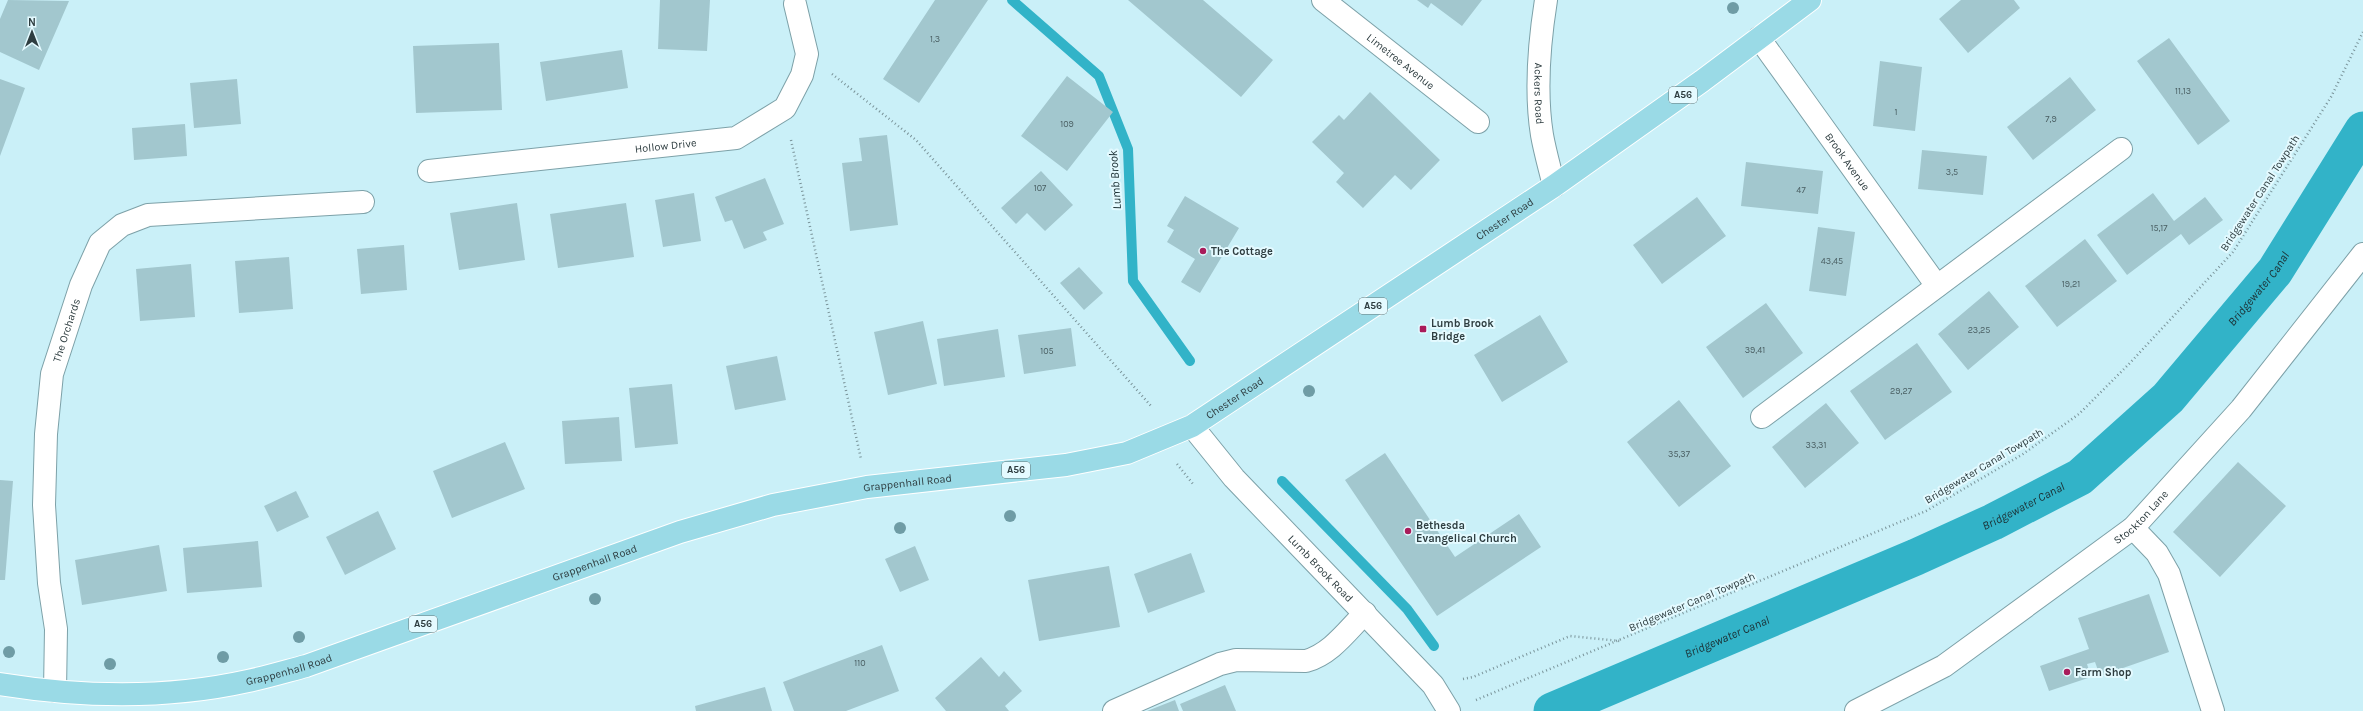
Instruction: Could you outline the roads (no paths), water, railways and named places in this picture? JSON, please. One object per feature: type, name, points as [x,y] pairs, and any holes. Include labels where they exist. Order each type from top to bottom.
[{"type":"main road","name":"Chester Road","points":[[1192,426],[1554,186],[1702,81],[1810,0]]},
{"type":"main road","name":"Grappenhall Road","points":[[0,684],[55,691],[124,695],[190,690],[247,681],[306,666],[680,532],[773,504],[867,486],[1066,465],[1126,453],[1192,426]]},
{"type":"street","name":"Limetree Avenue","points":[[1324,0],[1478,122]]},
{"type":"street","name":"Ackers Road","points":[[1546,0],[1540,43],[1539,105],[1542,135],[1554,186]]},
{"type":"street","name":"Hollow Drive","points":[[429,171],[736,138],[785,108],[802,75],[806,54],[797,1]]},
{"type":"street","name":"Brook Avenue","points":[[1759,38],[1937,286]]},
{"type":"street","points":[[1762,417],[2121,149]]},
{"type":"street","name":"The Orchards","points":[[55,691],[56,629],[49,583],[44,505],[47,426],[52,374],[81,285],[100,243],[122,225],[148,215],[363,202]]},
{"type":"street","name":"Stockton Lane","points":[[1856,711],[1944,666],[2133,528],[2241,409],[2363,254]]},
{"type":"street","name":"Lumb Brook Road","points":[[1192,426],[1234,478],[1433,685],[1449,711]]},
{"type":"street","points":[[2133,528],[2157,553],[2169,574],[2213,711]]},
{"type":"street","points":[[1114,711],[1236,660],[1306,661],[1316,658],[1328,651],[1365,613]]},
{"type":"waterway","name":"Lumb Brook","points":[[1012,0],[1099,76],[1128,149],[1133,281],[1190,361]]},
{"type":"waterway","name":"Bridgewater Canal","points":[[1552,711],[1916,557],[1993,522],[2080,477],[2168,398],[2275,271],[2363,130]]},
{"type":"waterway","points":[[1282,481],[1407,609],[1434,646]]},
{"type":"place","name":"The Cottage","points":[[1203,251]]},
{"type":"place","name":"Lumb Brook Bridge","points":[[1423,329]]},
{"type":"place","name":"Bethesda Evangelical Church","points":[[1408,531]]},
{"type":"place","name":"Farm Shop","points":[[2067,672]]}]
